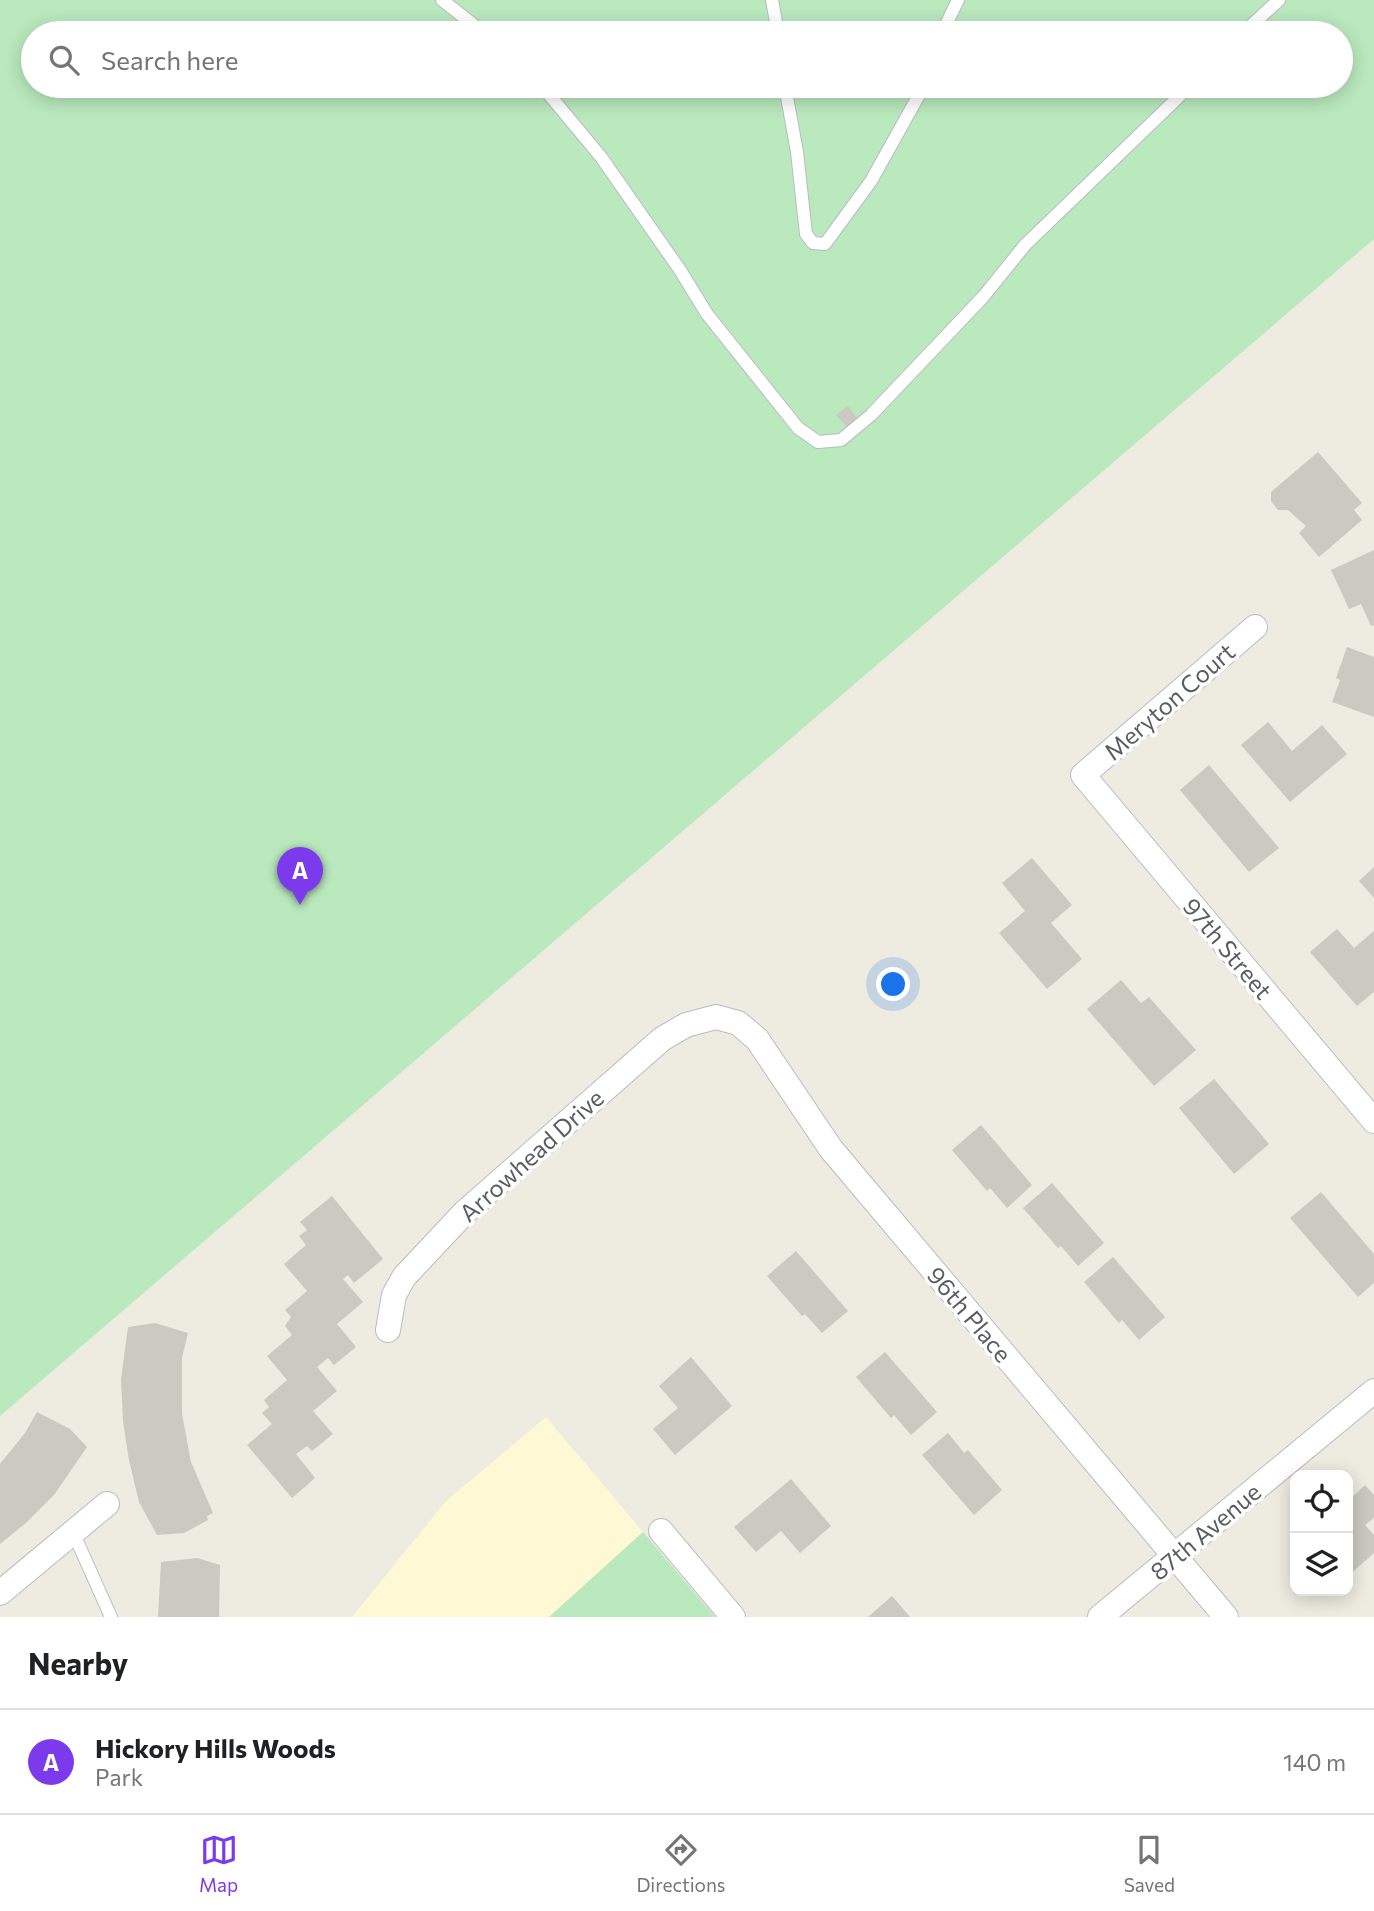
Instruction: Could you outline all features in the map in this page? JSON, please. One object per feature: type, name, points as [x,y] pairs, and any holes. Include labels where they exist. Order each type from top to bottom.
[{"type":"street","name":"Meryton Court","points":[[1083,775],[1255,627]]},
{"type":"street","name":"97th Street","points":[[1083,775],[1369,1106]]},
{"type":"street","name":"Arrowhead Drive","points":[[388,1331],[394,1295],[404,1277],[465,1212],[662,1039],[686,1026],[716,1017]]},
{"type":"street","name":"96th Place","points":[[716,1017],[738,1023],[757,1039],[831,1149],[1226,1617]]},
{"type":"street","name":"87th Avenue","points":[[1100,1617],[1374,1391]]},
{"type":"street","points":[[0,1593],[107,1504]]},
{"type":"street","points":[[661,1531],[733,1617]]},
{"type":"lane","points":[[442,0],[469,21]]},
{"type":"lane","points":[[772,0],[776,21]]},
{"type":"lane","points":[[948,21],[958,0]]},
{"type":"lane","points":[[1256,21],[1279,0]]},
{"type":"lane","points":[[552,98],[601,157],[680,270],[707,314],[799,428],[818,442],[841,440],[871,415],[983,297],[1026,245],[1178,98]]},
{"type":"lane","points":[[787,98],[797,152],[806,234],[813,243],[825,244],[871,181],[917,98]]},
{"type":"lane","points":[[73,1532],[111,1617]]},
{"type":"shaded area","points":[[546,1417],[643,1532],[549,1617],[352,1617],[446,1501]]},
{"type":"green space","points":[[0,0],[1374,0],[1374,239],[0,1416]]},
{"type":"green space","points":[[643,1532],[715,1617],[549,1617]]},
{"type":"building","points":[[848,406],[857,418],[847,427],[836,415]]},
{"type":"building","points":[[1318,452],[1362,503],[1354,510],[1362,520],[1319,557],[1299,533],[1306,526],[1288,510],[1278,510],[1271,501],[1271,492]]},
{"type":"building","points":[[1374,550],[1374,625],[1371,626],[1361,604],[1349,609],[1331,570]]},
{"type":"building","points":[[1347,647],[1374,657],[1374,717],[1332,702],[1340,680],[1336,678]]},
{"type":"building","points":[[1268,722],[1292,751],[1322,725],[1347,754],[1290,802],[1241,745]]},
{"type":"building","points":[[1209,765],[1279,848],[1249,872],[1180,790]]},
{"type":"building","points":[[1032,858],[1072,905],[1051,923],[1082,959],[1047,989],[999,933],[1025,911],[1002,883]]},
{"type":"building","points":[[1374,867],[1374,898],[1359,881]]},
{"type":"building","points":[[1337,929],[1354,948],[1374,931],[1374,992],[1357,1006],[1310,952]]},
{"type":"building","points":[[1121,980],[1141,1003],[1149,997],[1196,1050],[1154,1086],[1087,1009]]},
{"type":"building","points":[[1214,1079],[1269,1144],[1234,1174],[1179,1108]]},
{"type":"building","points":[[981,1125],[1032,1185],[1007,1208],[990,1188],[987,1191],[952,1150]]},
{"type":"building","points":[[1052,1183],[1104,1243],[1078,1266],[1061,1246],[1058,1248],[1023,1208]]},
{"type":"building","points":[[1321,1192],[1374,1254],[1374,1283],[1358,1297],[1290,1218]]},
{"type":"building","points":[[332,1196],[383,1259],[354,1283],[348,1275],[343,1279],[363,1302],[337,1324],[356,1347],[334,1365],[328,1358],[317,1367],[337,1391],[313,1411],[333,1434],[312,1451],[307,1446],[296,1454],[315,1478],[292,1498],[247,1445],[272,1424],[262,1413],[269,1407],[264,1400],[287,1380],[267,1356],[292,1335],[285,1326],[291,1317],[285,1310],[307,1291],[284,1264],[306,1245],[299,1236],[307,1230],[300,1222]]},
{"type":"building","points":[[796,1251],[848,1311],[822,1333],[805,1314],[802,1316],[767,1276]]},
{"type":"building","points":[[1113,1257],[1165,1317],[1139,1340],[1122,1320],[1119,1323],[1084,1282]]},
{"type":"building","points":[[155,1323],[188,1333],[182,1358],[182,1414],[191,1462],[213,1513],[207,1516],[208,1520],[184,1533],[157,1535],[139,1502],[129,1460],[123,1422],[121,1379],[128,1327]]},
{"type":"building","points":[[885,1352],[937,1412],[911,1435],[894,1415],[891,1418],[856,1377]]},
{"type":"building","points":[[691,1357],[732,1406],[675,1455],[653,1429],[678,1408],[659,1386]]},
{"type":"building","points":[[37,1412],[70,1429],[87,1447],[54,1495],[0,1544],[0,1464],[25,1433]]},
{"type":"building","points":[[948,1433],[964,1453],[968,1450],[1002,1490],[974,1515],[922,1455]]},
{"type":"building","points":[[791,1479],[831,1526],[800,1553],[781,1531],[756,1552],[734,1527]]},
{"type":"building","points":[[1365,1485],[1374,1495],[1374,1518],[1365,1525],[1374,1535],[1374,1553],[1353,1571],[1353,1533],[1353,1496]]},
{"type":"building","points":[[197,1558],[220,1565],[219,1617],[158,1617],[161,1562]]},
{"type":"building","points":[[892,1596],[910,1617],[868,1617]]},
{"type":"place","name":"Hickory Hills Woods","points":[[300,905]]}]
